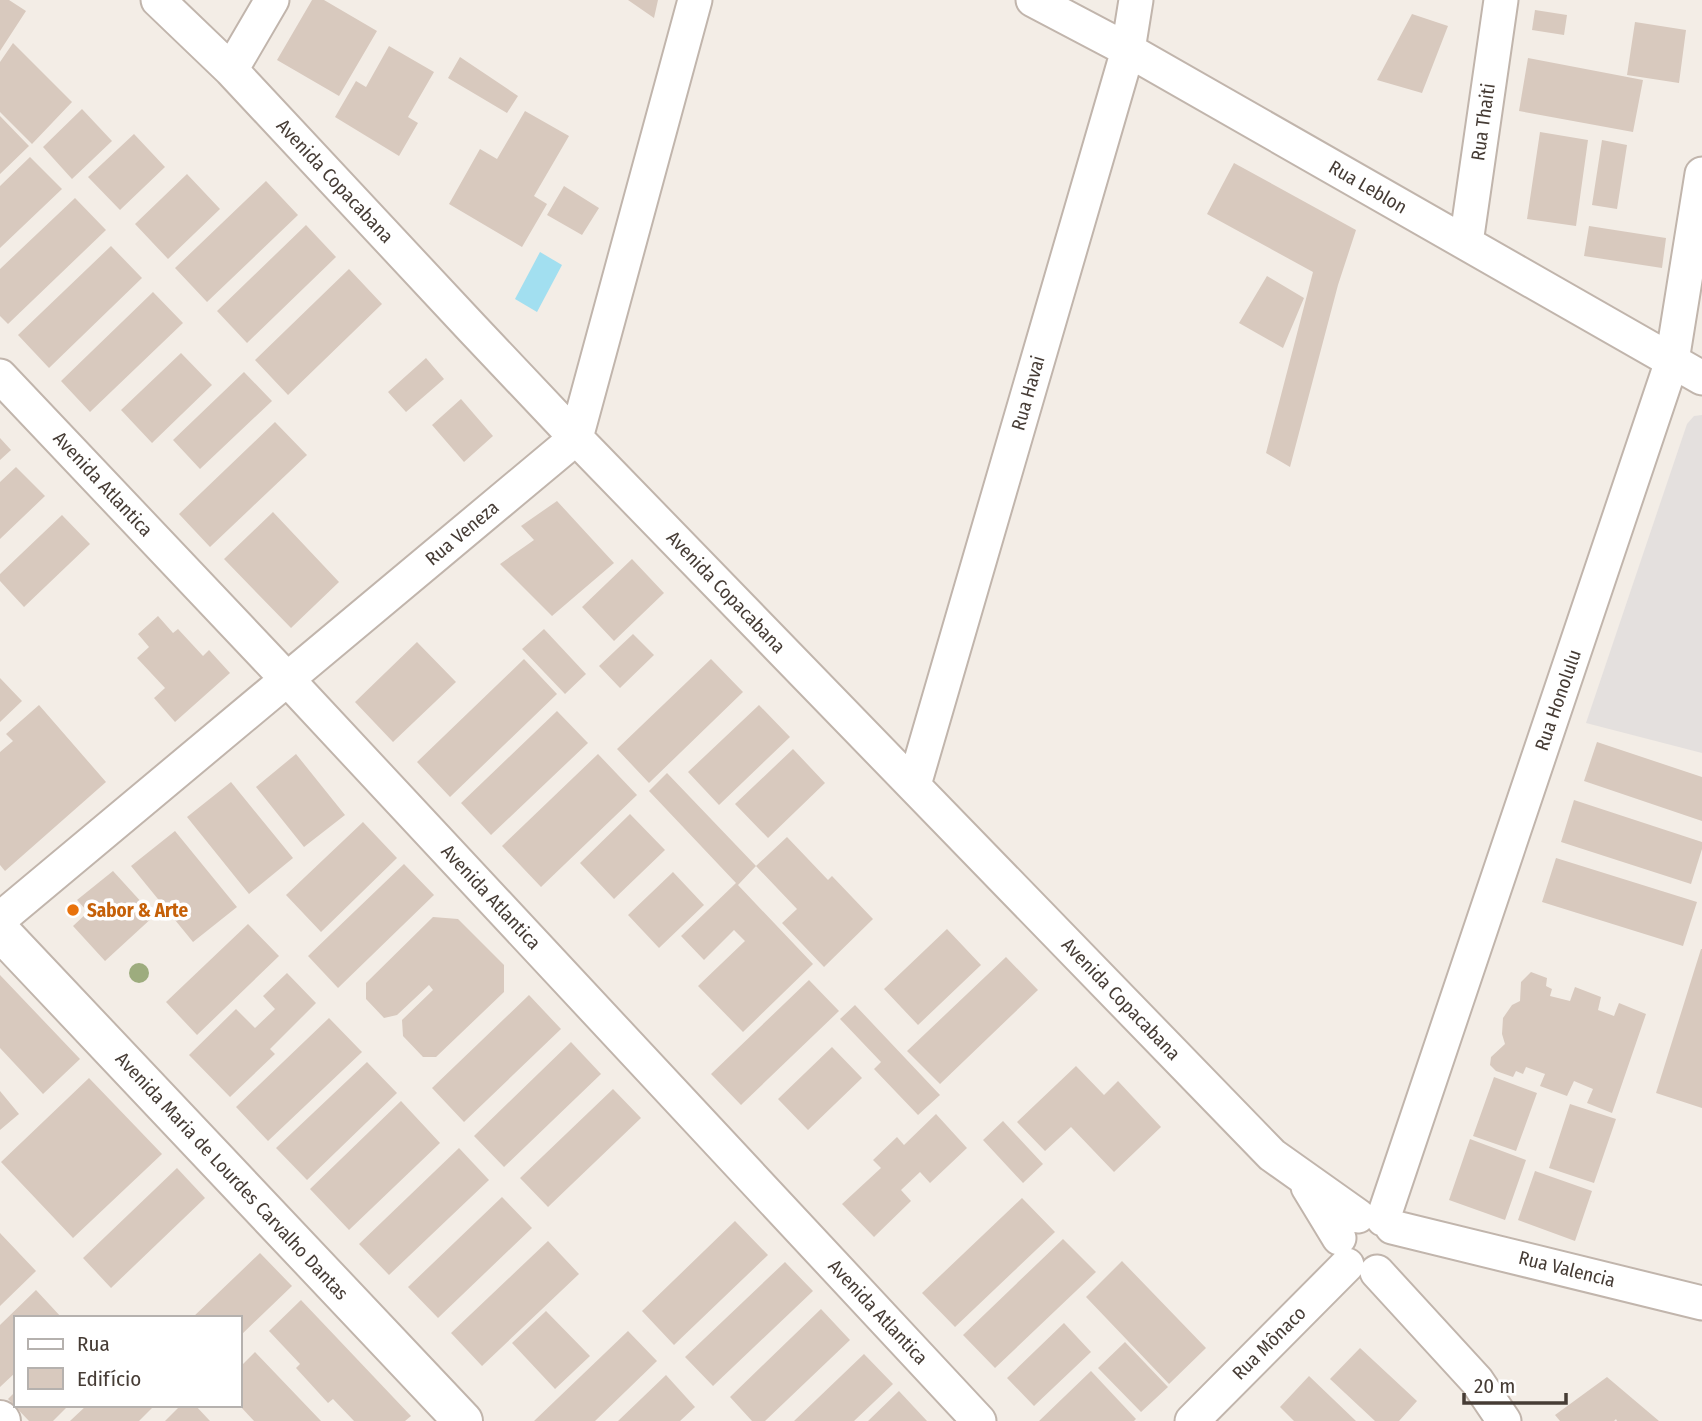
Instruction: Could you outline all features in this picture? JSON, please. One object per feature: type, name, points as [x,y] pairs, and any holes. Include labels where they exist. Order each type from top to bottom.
[{"type":"street","name":"Avenida Copacabana","points":[[158,0],[231,70],[576,438],[1272,1155],[1301,1176],[1373,1244],[1428,1326],[1477,1381],[1504,1421]]},
{"type":"street","points":[[231,70],[272,0]]},
{"type":"street","points":[[576,438],[695,0]]},
{"type":"street","name":"Rua Leblon","points":[[1033,0],[1128,50],[1702,378]]},
{"type":"street","name":"Rua Havai","points":[[914,785],[1128,50],[1136,0]]},
{"type":"street","name":"Rua Thaiti","points":[[1466,243],[1501,0]]},
{"type":"street","name":"Rua Honolulu","points":[[1373,1244],[1672,361],[1702,174]]},
{"type":"street","name":"Avenida Atlantica","points":[[0,376],[287,679],[979,1421]]},
{"type":"street","name":"Rua Veneza","points":[[0,919],[576,438]]},
{"type":"street","name":"Avenida Maria de Lourdes Carvalho Dantas","points":[[0,931],[463,1421]]},
{"type":"street","name":"Rua Valencia","points":[[1373,1244],[1432,1236],[1702,1303]]},
{"type":"street","name":"Rua Mônaco","points":[[1192,1421],[1373,1244]]},
{"type":"shaded area","points":[[1702,415],[1702,753],[1586,723],[1687,424],[1694,416]]},
{"type":"water","points":[[540,252],[562,265],[537,312],[515,299]]},
{"type":"building","points":[[0,0],[9,0],[26,11],[0,51]]},
{"type":"building","points":[[312,0],[324,0],[377,31],[339,96],[277,60]]},
{"type":"building","points":[[628,0],[658,0],[654,18]]},
{"type":"building","points":[[1535,10],[1567,15],[1564,35],[1532,30]]},
{"type":"building","points":[[1412,14],[1448,26],[1422,93],[1377,80]]},
{"type":"building","points":[[1635,22],[1686,30],[1679,83],[1627,75]]},
{"type":"building","points":[[13,43],[72,102],[32,144],[0,112],[0,62]]},
{"type":"building","points":[[389,46],[434,72],[408,117],[418,123],[399,156],[335,117],[356,81],[366,87]]},
{"type":"building","points":[[460,57],[518,96],[507,113],[448,78]]},
{"type":"building","points":[[1528,58],[1643,80],[1633,132],[1519,111]]},
{"type":"building","points":[[82,109],[112,141],[72,179],[43,147]]},
{"type":"building","points":[[525,111],[569,136],[534,196],[547,204],[522,247],[449,204],[480,149],[497,159]]},
{"type":"building","points":[[0,116],[29,146],[0,174]]},
{"type":"building","points":[[1540,132],[1588,140],[1576,226],[1527,219]]},
{"type":"building","points":[[134,134],[165,167],[120,210],[88,177]]},
{"type":"building","points":[[1602,140],[1627,145],[1617,209],[1592,205]]},
{"type":"building","points":[[30,157],[62,189],[0,248],[0,186]]},
{"type":"building","points":[[1234,163],[1356,230],[1338,285],[1290,467],[1266,453],[1313,272],[1207,214]]},
{"type":"building","points":[[187,174],[220,209],[168,259],[135,224]]},
{"type":"building","points":[[266,181],[298,215],[207,302],[175,268]]},
{"type":"building","points":[[564,186],[599,208],[582,235],[547,215]]},
{"type":"building","points":[[75,198],[106,230],[8,324],[0,316],[0,269]]},
{"type":"building","points":[[306,225],[336,257],[247,343],[217,311]]},
{"type":"building","points":[[1589,226],[1666,238],[1662,268],[1584,256]]},
{"type":"building","points":[[111,246],[142,278],[49,368],[18,335]]},
{"type":"building","points":[[349,269],[382,304],[288,395],[255,360]]},
{"type":"building","points":[[1267,276],[1304,298],[1283,348],[1239,323]]},
{"type":"building","points":[[153,292],[183,323],[90,412],[61,381]]},
{"type":"building","points":[[181,353],[212,385],[152,443],[121,410]]},
{"type":"building","points":[[426,358],[444,379],[406,412],[388,392]]},
{"type":"building","points":[[244,372],[272,401],[200,469],[173,440]]},
{"type":"building","points":[[461,399],[493,436],[464,462],[432,425]]},
{"type":"building","points":[[275,422],[307,455],[210,547],[179,514]]},
{"type":"building","points":[[0,438],[11,450],[0,460]]},
{"type":"building","points":[[16,467],[45,496],[0,539],[0,482]]},
{"type":"building","points":[[557,501],[614,563],[552,616],[500,564],[534,540],[521,526]]},
{"type":"building","points":[[273,512],[339,582],[291,628],[224,559]]},
{"type":"building","points":[[62,515],[90,544],[24,607],[0,581],[0,574]]},
{"type":"building","points":[[632,559],[664,593],[614,641],[582,607]]},
{"type":"building","points":[[158,616],[173,633],[178,629],[203,656],[209,650],[230,673],[175,722],[154,698],[165,688],[137,658],[149,647],[138,634]]},
{"type":"building","points":[[544,629],[586,674],[565,694],[522,649]]},
{"type":"building","points":[[633,634],[654,655],[620,688],[599,666]]},
{"type":"building","points":[[417,642],[456,682],[393,742],[355,702]]},
{"type":"building","points":[[524,659],[557,694],[450,797],[417,762]]},
{"type":"building","points":[[711,659],[743,692],[649,783],[617,749]]},
{"type":"building","points":[[0,678],[22,701],[0,722]]},
{"type":"building","points":[[39,705],[106,782],[5,871],[0,865],[0,752],[13,741],[6,734]]},
{"type":"building","points":[[759,705],[790,737],[719,805],[688,772]]},
{"type":"building","points":[[557,711],[588,743],[491,835],[461,803]]},
{"type":"building","points":[[1597,742],[1702,777],[1702,821],[1584,781]]},
{"type":"building","points":[[793,749],[825,783],[768,838],[735,804]]},
{"type":"building","points":[[296,754],[345,815],[304,847],[256,787]]},
{"type":"building","points":[[598,754],[637,795],[541,887],[502,846]]},
{"type":"building","points":[[667,773],[756,866],[738,885],[813,964],[743,1032],[698,986],[745,941],[734,930],[704,960],[681,936],[736,883],[649,791]]},
{"type":"building","points":[[231,782],[293,858],[249,894],[187,817]]},
{"type":"building","points":[[1574,800],[1702,842],[1691,884],[1561,842]]},
{"type":"building","points":[[630,814],[665,850],[614,899],[580,863]]},
{"type":"building","points":[[363,822],[397,858],[321,932],[286,895]]},
{"type":"building","points":[[175,831],[237,907],[193,942],[131,866]]},
{"type":"building","points":[[787,837],[828,880],[832,876],[873,919],[824,967],[782,923],[797,909],[756,866]]},
{"type":"building","points":[[1556,858],[1697,902],[1683,946],[1542,902]]},
{"type":"building","points":[[404,864],[434,895],[338,988],[308,956]]},
{"type":"building","points":[[113,871],[154,916],[105,961],[73,926],[88,912],[77,900]]},
{"type":"building","points":[[673,872],[704,905],[659,948],[628,915]]},
{"type":"building","points":[[433,917],[458,919],[504,965],[504,992],[436,1057],[423,1057],[403,1036],[402,1020],[433,990],[429,985],[397,1015],[384,1018],[366,999],[366,983]]},
{"type":"building","points":[[248,924],[279,956],[197,1035],[166,1002]]},
{"type":"building","points":[[947,929],[981,965],[918,1025],[884,989]]},
{"type":"building","points":[[1702,949],[1702,1108],[1656,1093]]},
{"type":"building","points":[[1006,957],[1038,990],[940,1084],[907,1051]]},
{"type":"building","points":[[1531,972],[1547,978],[1546,986],[1552,989],[1550,996],[1570,1001],[1575,987],[1601,997],[1598,1010],[1614,1016],[1619,1003],[1646,1014],[1612,1113],[1587,1103],[1593,1089],[1574,1081],[1567,1096],[1540,1086],[1545,1074],[1526,1067],[1523,1074],[1516,1071],[1513,1077],[1496,1071],[1490,1065],[1491,1057],[1505,1044],[1502,1034],[1503,1018],[1512,1005],[1520,1001],[1521,982]]},
{"type":"building","points":[[287,973],[316,1003],[270,1049],[275,1054],[230,1097],[189,1055],[236,1009],[255,1028],[275,1009],[263,996]]},
{"type":"building","points":[[0,975],[80,1059],[43,1094],[0,1048]]},
{"type":"building","points":[[809,980],[839,1011],[741,1105],[711,1074]]},
{"type":"building","points":[[529,995],[561,1029],[464,1122],[432,1088]]},
{"type":"building","points":[[855,1005],[940,1095],[918,1115],[874,1069],[881,1062],[840,1019]]},
{"type":"building","points":[[329,1018],[362,1052],[268,1141],[236,1107]]},
{"type":"building","points":[[571,1042],[601,1074],[504,1167],[474,1136]]},
{"type":"building","points":[[832,1047],[862,1078],[808,1130],[778,1099]]},
{"type":"building","points":[[367,1062],[397,1093],[307,1180],[276,1148]]},
{"type":"building","points":[[1076,1066],[1104,1095],[1118,1081],[1161,1127],[1114,1172],[1071,1127],[1045,1151],[1017,1122]]},
{"type":"building","points":[[1494,1077],[1537,1093],[1516,1151],[1473,1136]]},
{"type":"building","points":[[89,1078],[162,1154],[73,1238],[1,1162]]},
{"type":"building","points":[[613,1089],[641,1118],[548,1207],[520,1178]]},
{"type":"building","points":[[0,1091],[19,1114],[0,1130]]},
{"type":"building","points":[[401,1101],[440,1143],[349,1230],[310,1189]]},
{"type":"building","points":[[1570,1104],[1616,1119],[1594,1183],[1549,1168]]},
{"type":"building","points":[[936,1114],[967,1148],[930,1183],[920,1172],[901,1190],[911,1201],[874,1237],[842,1204],[881,1168],[873,1160],[897,1137],[904,1145]]},
{"type":"building","points":[[1003,1121],[1043,1164],[1023,1183],[983,1140]]},
{"type":"building","points":[[1470,1139],[1526,1160],[1505,1220],[1449,1200]]},
{"type":"building","points":[[459,1148],[489,1180],[389,1275],[359,1244]]},
{"type":"building","points":[[177,1168],[205,1198],[111,1288],[83,1258]]},
{"type":"building","points":[[1535,1171],[1592,1191],[1575,1241],[1518,1220]]},
{"type":"building","points":[[502,1197],[532,1228],[438,1318],[408,1287]]},
{"type":"building","points":[[1022,1198],[1055,1232],[955,1327],[922,1293]]},
{"type":"building","points":[[735,1221],[768,1255],[674,1345],[642,1311]]},
{"type":"building","points":[[0,1233],[36,1271],[0,1306]]},
{"type":"building","points":[[1063,1239],[1096,1272],[995,1368],[963,1335]]},
{"type":"building","points":[[548,1241],[579,1274],[482,1366],[451,1333]]},
{"type":"building","points":[[260,1253],[292,1286],[242,1334],[242,1316],[194,1316]]},
{"type":"building","points":[[1122,1261],[1206,1348],[1169,1384],[1086,1297]]},
{"type":"building","points":[[785,1262],[813,1291],[713,1386],[685,1357]]},
{"type":"building","points":[[36,1290],[60,1316],[14,1316],[14,1374],[0,1387],[0,1325]]},
{"type":"building","points":[[301,1300],[411,1416],[405,1421],[354,1421],[333,1399],[328,1403],[296,1368],[300,1364],[269,1331]]},
{"type":"building","points":[[821,1309],[850,1340],[765,1421],[752,1421],[730,1397]]},
{"type":"building","points":[[546,1311],[590,1356],[555,1389],[512,1343]]},
{"type":"building","points":[[1064,1323],[1091,1352],[1034,1406],[1007,1378]]},
{"type":"building","points":[[628,1331],[657,1361],[595,1421],[534,1421]]},
{"type":"building","points":[[1125,1342],[1168,1387],[1141,1412],[1098,1368]]},
{"type":"building","points":[[1360,1348],[1417,1401],[1399,1421],[1375,1421],[1330,1379]]},
{"type":"building","points":[[255,1352],[321,1421],[254,1421],[241,1407],[242,1365]]},
{"type":"building","points":[[864,1354],[893,1384],[854,1421],[794,1421]]},
{"type":"building","points":[[1091,1371],[1136,1419],[1134,1421],[1039,1421]]},
{"type":"building","points":[[666,1375],[695,1407],[680,1421],[618,1421]]},
{"type":"building","points":[[1309,1376],[1356,1421],[1294,1421],[1280,1407]]},
{"type":"building","points":[[1607,1377],[1659,1421],[1560,1421],[1555,1415]]},
{"type":"building","points":[[899,1391],[927,1421],[868,1421]]},
{"type":"building","points":[[14,1393],[14,1405],[8,1399]]},
{"type":"building","points":[[16,1407],[67,1407],[53,1421],[29,1421]]},
{"type":"building","points":[[85,1407],[153,1407],[139,1421],[70,1421]]},
{"type":"building","points":[[179,1407],[197,1407],[210,1421],[165,1421]]},
{"type":"place","name":"Sabor & Arte","points":[[73,910]]}]
